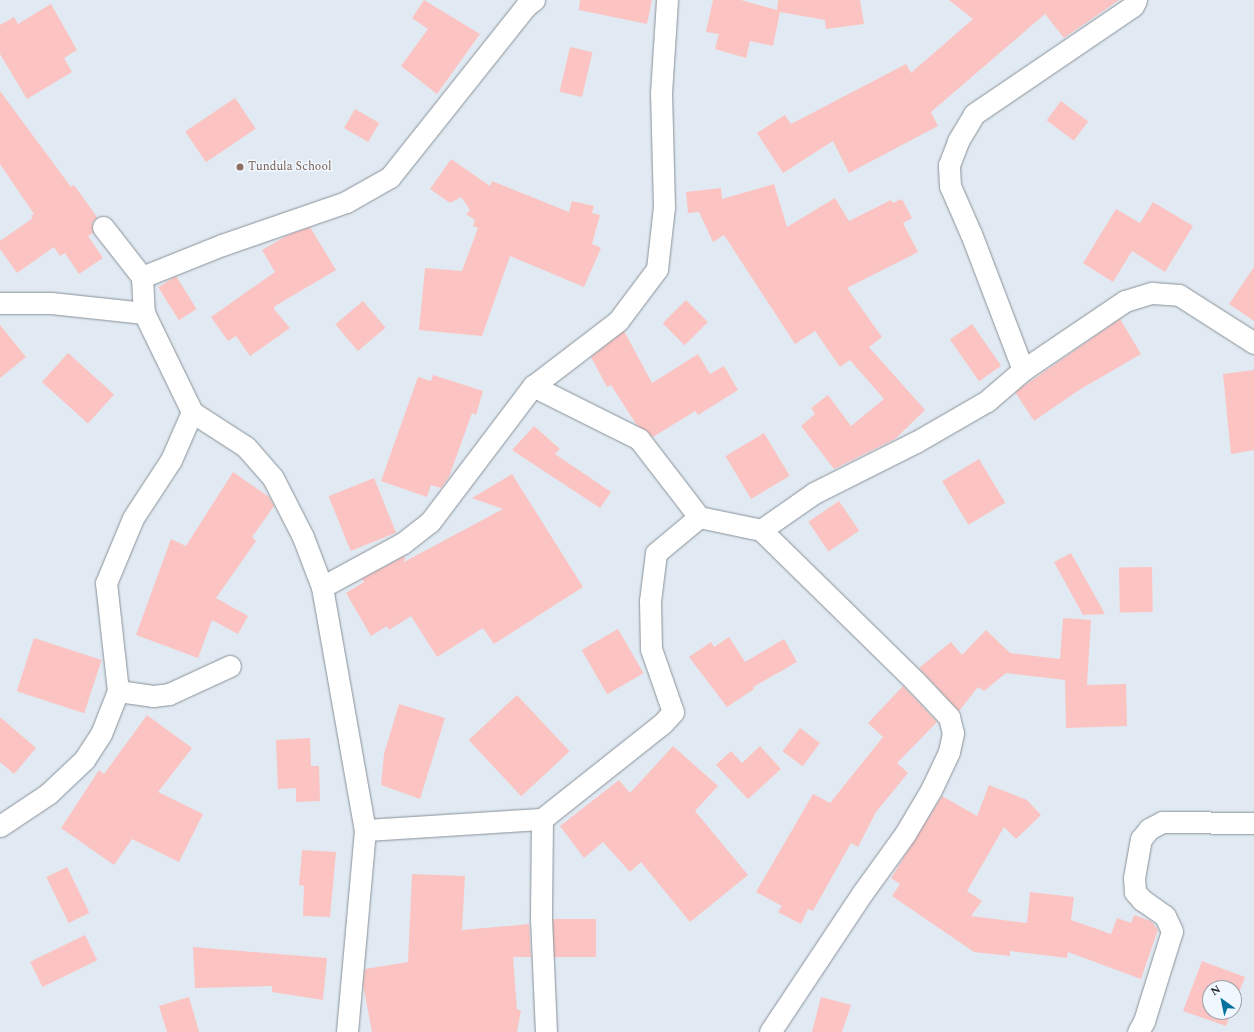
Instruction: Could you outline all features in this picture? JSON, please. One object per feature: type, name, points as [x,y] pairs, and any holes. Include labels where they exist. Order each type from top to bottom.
[{"type":"street","points":[[142,276],[222,244],[346,202],[390,177],[526,6],[534,0]]},
{"type":"street","points":[[322,587],[403,544],[430,522],[532,386],[618,321],[657,269],[664,208],[661,94],[667,0]]},
{"type":"street","points":[[1023,370],[972,234],[950,186],[949,165],[958,141],[974,114],[1133,6],[1136,0]]},
{"type":"street","points":[[103,227],[142,276],[144,313],[192,412],[246,447],[273,478],[304,537],[322,587],[365,830],[347,1032]]},
{"type":"street","points":[[761,530],[814,493],[916,442],[987,401],[1023,370],[1125,301],[1152,293],[1178,295],[1254,343]]},
{"type":"street","points":[[0,303],[51,303],[144,313]]},
{"type":"street","points":[[532,386],[639,439],[699,517],[761,530],[915,681],[949,717],[953,733],[949,752],[934,783],[905,834],[863,892],[770,1032]]},
{"type":"street","points":[[0,826],[48,794],[84,760],[101,734],[118,691],[106,583],[133,518],[171,460],[192,412]]},
{"type":"street","points":[[365,830],[542,819],[663,723],[673,712],[650,649],[650,601],[656,553],[699,517]]},
{"type":"street","points":[[118,691],[153,696],[169,694],[230,666]]},
{"type":"street","points":[[542,819],[541,918],[546,1032]]},
{"type":"street","points":[[1138,1032],[1144,1020],[1172,931],[1165,916],[1142,900],[1135,892],[1134,878],[1141,839],[1148,829],[1162,822],[1254,823]]},
{"type":"building","points":[[424,0],[480,34],[437,94],[401,66],[428,29],[412,18]]},
{"type":"building","points":[[580,0],[652,0],[647,24],[579,10]]},
{"type":"building","points":[[713,0],[741,0],[777,10],[778,0],[860,0],[864,24],[826,29],[825,20],[780,12],[773,46],[750,41],[746,58],[715,49],[719,34],[706,32]]},
{"type":"building","points":[[949,0],[1119,0],[1064,38],[1045,14],[931,112],[938,126],[849,173],[833,141],[783,173],[757,133],[785,115],[791,124],[906,64],[911,73],[973,19]]},
{"type":"building","points":[[51,4],[77,50],[64,58],[72,72],[27,99],[0,54],[0,25],[14,17],[18,24]]},
{"type":"building","points":[[570,47],[592,52],[582,97],[560,92]]},
{"type":"building","points":[[0,91],[71,187],[74,185],[97,217],[92,223],[93,233],[88,236],[103,258],[79,274],[65,253],[60,256],[54,247],[17,273],[0,249],[0,241],[33,218],[31,216],[34,214],[0,164]]},
{"type":"building","points":[[235,98],[256,129],[206,162],[185,132]]},
{"type":"building","points":[[1061,101],[1088,121],[1074,141],[1047,120]]},
{"type":"building","points":[[355,109],[379,123],[368,142],[344,128]]},
{"type":"building","points":[[451,159],[490,186],[492,181],[569,212],[572,201],[594,206],[592,213],[600,215],[592,244],[601,248],[584,287],[510,256],[482,336],[419,330],[425,268],[462,271],[478,228],[473,226],[475,220],[466,214],[470,210],[461,197],[450,203],[430,189]]},
{"type":"building","points":[[774,184],[787,227],[835,198],[849,221],[891,200],[893,203],[902,199],[912,218],[903,223],[918,252],[847,288],[882,337],[869,347],[925,410],[895,439],[834,469],[801,426],[815,414],[811,408],[828,395],[851,426],[884,399],[850,360],[840,367],[815,331],[795,344],[724,235],[713,242],[699,212],[688,213],[686,192],[721,188],[722,199]]},
{"type":"building","points":[[1153,202],[1193,226],[1165,272],[1132,251],[1113,282],[1083,263],[1116,209],[1140,223]]},
{"type":"building","points":[[310,227],[336,270],[275,306],[274,309],[290,328],[250,356],[236,336],[228,341],[211,317],[275,272],[262,250],[288,235]]},
{"type":"building","points":[[1254,267],[1254,321],[1229,304]]},
{"type":"building","points":[[176,276],[197,309],[179,320],[158,287]]},
{"type":"building","points":[[686,300],[708,322],[685,345],[663,323]]},
{"type":"building","points":[[363,301],[385,328],[358,351],[335,324]]},
{"type":"building","points":[[1120,319],[1141,354],[1079,390],[1034,421],[1015,392]]},
{"type":"building","points":[[972,324],[1001,366],[979,381],[950,339]]},
{"type":"building","points":[[0,325],[26,357],[0,378]]},
{"type":"building","points":[[624,331],[652,383],[698,354],[710,374],[724,366],[738,390],[698,415],[695,411],[653,437],[636,424],[611,385],[607,387],[591,357]]},
{"type":"building","points":[[68,353],[114,394],[88,423],[42,382]]},
{"type":"building","points":[[1254,370],[1254,450],[1231,454],[1223,374]]},
{"type":"building","points":[[433,375],[483,391],[476,415],[472,413],[449,477],[441,488],[431,485],[427,497],[381,481],[418,377],[431,381]]},
{"type":"building","points":[[534,426],[560,449],[555,454],[611,492],[600,508],[512,450]]},
{"type":"building","points":[[764,433],[790,476],[751,499],[725,456]]},
{"type":"building","points":[[979,459],[1005,503],[968,525],[942,481]]},
{"type":"building","points":[[233,472],[269,497],[274,506],[252,537],[256,541],[216,598],[248,616],[238,634],[212,620],[198,658],[136,635],[171,539],[186,546]]},
{"type":"building","points":[[512,474],[583,587],[494,644],[483,628],[437,657],[411,616],[389,630],[387,626],[371,636],[346,593],[364,582],[362,579],[405,556],[404,562],[503,509],[472,498]]},
{"type":"building","points":[[374,478],[396,533],[351,551],[329,496]]},
{"type":"building","points":[[839,501],[859,531],[828,552],[808,522]]},
{"type":"building","points":[[1071,553],[1105,614],[1083,615],[1054,562]]},
{"type":"building","points":[[1152,567],[1153,612],[1120,613],[1119,568]]},
{"type":"building","points":[[1063,618],[1091,620],[1087,685],[1126,684],[1127,726],[1066,728],[1065,680],[1006,673],[984,691],[978,687],[959,711],[919,668],[951,642],[962,655],[986,630],[1010,653],[1060,659]]},
{"type":"building","points":[[618,629],[644,673],[607,694],[582,650]]},
{"type":"building","points":[[729,637],[745,662],[784,639],[797,662],[753,687],[754,689],[727,707],[689,657],[711,642],[714,647]]},
{"type":"building","points":[[34,638],[102,660],[84,713],[17,691]]},
{"type":"building","points":[[903,686],[937,722],[897,763],[908,773],[876,812],[858,847],[851,843],[813,911],[808,909],[801,924],[778,912],[782,906],[756,892],[813,794],[830,803],[883,737],[868,723]]},
{"type":"building","points":[[517,695],[570,751],[521,796],[469,740]]},
{"type":"building","points":[[399,704],[445,718],[420,799],[381,785],[384,754]]},
{"type":"building","points":[[147,715],[192,748],[158,792],[203,814],[179,862],[132,839],[114,865],[61,828],[99,770],[104,774]]},
{"type":"building","points":[[0,717],[36,748],[14,774],[0,762]]},
{"type":"building","points":[[800,728],[820,743],[803,766],[783,751]]},
{"type":"building","points":[[310,738],[311,766],[319,766],[320,801],[296,802],[296,788],[278,789],[276,740]]},
{"type":"building","points":[[673,746],[718,786],[695,811],[748,875],[690,922],[641,862],[630,872],[603,842],[584,858],[560,826],[619,780],[630,793]]},
{"type":"building","points":[[760,746],[781,769],[748,799],[716,765],[731,751],[742,763]]},
{"type":"building","points":[[989,785],[1027,800],[1041,815],[1016,839],[1004,827],[967,891],[982,901],[971,916],[1027,923],[1030,892],[1074,897],[1071,920],[1111,934],[1117,918],[1131,923],[1134,915],[1151,921],[1158,930],[1141,979],[1068,952],[1067,958],[1010,951],[1010,956],[974,952],[892,896],[900,884],[891,878],[942,796],[977,816]]},
{"type":"building","points":[[302,850],[336,852],[330,917],[303,916],[304,886],[299,885]]},
{"type":"building","points":[[67,867],[89,913],[69,923],[46,877]]},
{"type":"building","points":[[412,874],[465,876],[462,930],[529,924],[531,957],[513,957],[517,1010],[521,1010],[517,1032],[372,1032],[363,985],[365,969],[408,962]]},
{"type":"building","points":[[553,919],[596,919],[596,957],[553,957]]},
{"type":"building","points":[[85,935],[97,960],[42,987],[30,962]]},
{"type":"building","points":[[193,947],[327,958],[323,1000],[272,992],[272,986],[195,988]]},
{"type":"building","points":[[1202,961],[1245,977],[1242,985],[1242,980],[1202,980],[1202,1018],[1183,1011]]},
{"type":"building","points":[[189,997],[199,1032],[167,1032],[159,1006]]},
{"type":"building","points":[[821,997],[851,1005],[842,1032],[812,1032]]},
{"type":"building","points":[[1209,1020],[1228,1020],[1226,1026]]},
{"type":"place","name":"Tundula School","points":[[240,167]]}]
